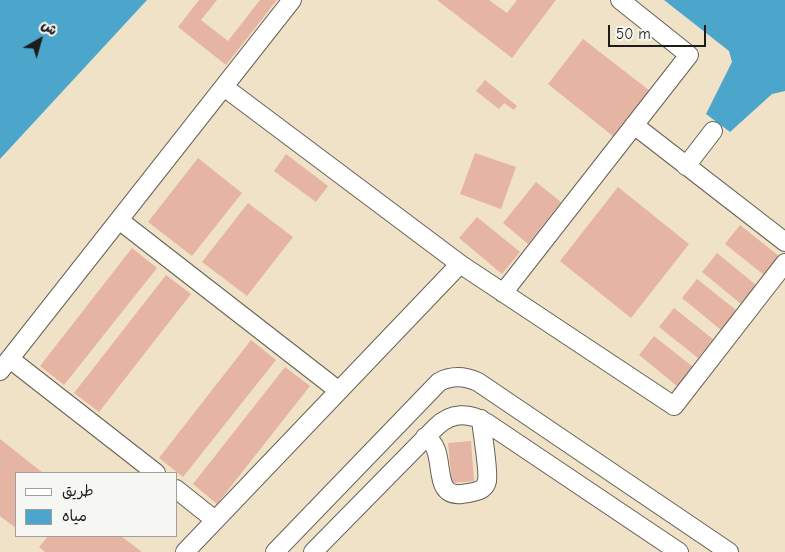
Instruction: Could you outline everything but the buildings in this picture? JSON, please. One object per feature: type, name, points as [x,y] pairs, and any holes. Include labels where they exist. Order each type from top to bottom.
[{"type":"street","points":[[155,472],[5,365],[292,0]]},
{"type":"street","points":[[503,293],[689,55],[620,0]]},
{"type":"street","points":[[224,87],[460,264],[674,406],[785,263]]},
{"type":"street","points":[[634,125],[785,242]]},
{"type":"street","points":[[686,166],[713,130]]},
{"type":"street","points":[[119,220],[339,391]]},
{"type":"street","points":[[185,552],[460,264]]},
{"type":"street","points":[[275,552],[439,382],[456,376],[478,382],[730,552]]},
{"type":"street","points":[[313,552],[441,422],[453,416],[467,415],[481,419],[679,552]]},
{"type":"street","points":[[425,437],[433,441],[437,449],[442,483],[447,491],[455,494],[479,491],[485,485],[488,478],[481,419]]},
{"type":"street","points":[[178,491],[216,520]]},
{"type":"water","points":[[0,0],[147,0],[0,159]]},
{"type":"water","points":[[664,0],[785,0],[785,91],[772,94],[730,132],[706,114],[732,62],[729,51]]}]
